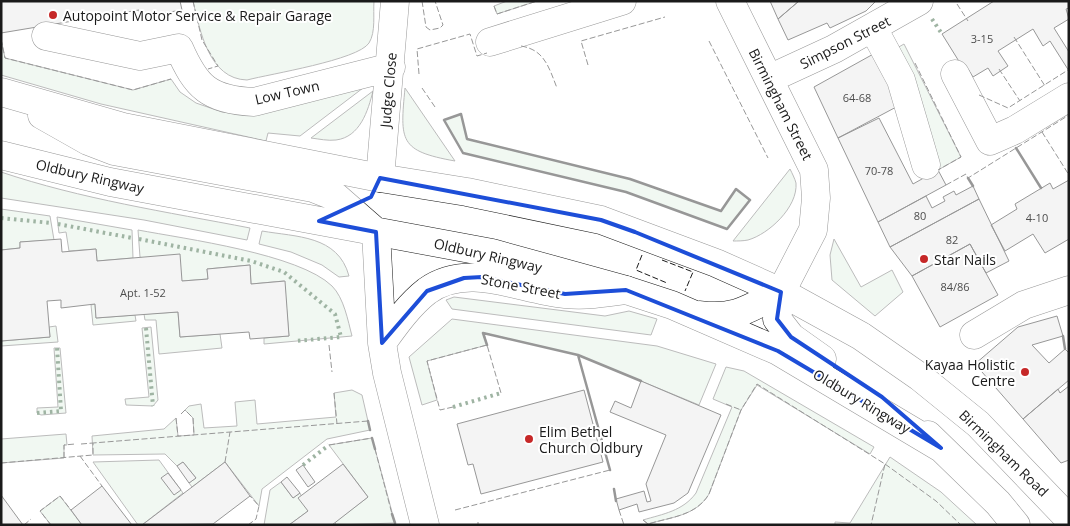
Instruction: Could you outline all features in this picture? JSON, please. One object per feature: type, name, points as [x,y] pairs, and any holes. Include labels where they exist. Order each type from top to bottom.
[{"type":"main road","name":"Judge Close","points":[[380,178],[391,67],[395,1]]},
{"type":"main road","name":"Birmingham Street","points":[[730,1],[814,170],[816,198],[813,230],[781,292],[777,319],[791,337],[810,352],[876,392],[911,419],[941,448]]},
{"type":"main road","name":"Simpson Street","points":[[769,79],[834,49],[919,1]]},
{"type":"main road","points":[[490,42],[608,4]]},
{"type":"main road","points":[[873,28],[901,80],[926,165]]},
{"type":"main road","name":"Low Town","points":[[46,36],[140,56],[179,48],[190,74],[211,93],[232,101],[254,102],[391,67]]},
{"type":"main road","points":[[955,74],[990,141],[1015,130],[1069,97]]},
{"type":"main road","points":[[5,94],[123,127],[380,178],[467,192],[601,220],[708,259],[781,292],[861,336],[936,390],[1032,492],[1059,525]]},
{"type":"main road","points":[[5,94],[53,122],[114,151],[313,188],[336,197],[376,232],[382,343],[387,373],[425,525]]},
{"type":"main road","name":"Oldbury Ringway","points":[[1,155],[110,182],[492,252],[626,290],[693,314],[778,351],[941,448]]},
{"type":"main road","points":[[319,221],[371,197],[380,178]]},
{"type":"main road","name":"Stone Street","points":[[382,343],[404,314],[427,291],[442,284],[464,278],[482,277],[536,290],[565,294],[589,295],[626,290]]},
{"type":"main road","points":[[693,314],[720,318],[744,311],[781,292]]},
{"type":"main road","points":[[974,335],[1024,305],[1068,295]]},
{"type":"main road","name":"Birmingham Road","points":[[936,390],[978,424],[1069,519]]},
{"type":"main road","points":[[941,448],[998,503],[1016,525]]},
{"type":"highlighted area","points":[[380,178],[601,220],[635,232],[781,292],[777,319],[791,337],[882,397],[941,448],[778,351],[626,290],[565,294],[482,277],[464,278],[427,291],[382,343],[376,232],[319,221],[371,197]]},
{"type":"green space","points":[[193,1],[374,1],[373,34],[369,43],[362,49],[332,61],[247,80],[234,78],[215,62],[208,51]]},
{"type":"green space","points":[[507,1],[537,1],[497,14],[494,6]]},
{"type":"green space","points":[[1,39],[5,58],[133,90],[171,79],[180,92],[196,103],[222,112],[249,115],[363,88],[300,136],[268,133],[266,141],[101,104],[1,75]]},
{"type":"green space","points":[[904,44],[961,157],[938,170],[897,48]]},
{"type":"green space","points":[[405,88],[455,161],[423,153],[407,141],[403,120]]},
{"type":"green space","points":[[373,91],[362,122],[351,134],[336,140],[311,138]]},
{"type":"green space","points":[[461,114],[467,139],[630,179],[721,211],[736,189],[750,200],[727,229],[626,192],[463,153],[444,120]]},
{"type":"green space","points":[[790,169],[796,183],[795,192],[792,201],[781,218],[773,226],[756,237],[748,240],[733,241]]},
{"type":"green space","points":[[1,172],[31,182],[93,197],[250,228],[247,240],[144,220],[1,198]]},
{"type":"green space","points":[[1,209],[50,216],[54,240],[20,242],[20,248],[1,250]]},
{"type":"green space","points":[[57,217],[132,230],[133,258],[97,261],[96,249],[69,251],[66,232],[59,233]]},
{"type":"green space","points":[[138,230],[241,249],[295,265],[316,275],[332,286],[340,297],[352,336],[264,344],[264,338],[289,336],[284,281],[251,284],[250,265],[207,269],[208,279],[182,281],[140,257]]},
{"type":"green space","points":[[262,231],[302,237],[326,245],[336,253],[349,276],[339,277],[322,265],[291,252],[259,244]]},
{"type":"green space","points":[[834,239],[861,287],[892,270],[903,292],[875,316],[832,280],[830,255]]},
{"type":"green space","points":[[454,297],[605,316],[629,311],[657,319],[651,335],[452,309],[446,300]]},
{"type":"green space","points":[[95,304],[96,318],[135,315],[136,321],[93,325],[91,305]]},
{"type":"green space","points":[[178,312],[180,337],[220,334],[222,348],[159,354],[156,320],[145,320],[144,314]]},
{"type":"green space","points":[[452,319],[657,346],[716,364],[699,405],[578,355],[484,333],[487,345],[427,361],[437,400],[422,405],[409,357]]},
{"type":"green space","points":[[56,326],[58,342],[1,346],[1,341],[50,337],[49,327]]},
{"type":"green space","points":[[151,327],[158,400],[153,406],[126,405],[125,399],[149,397],[142,328]]},
{"type":"green space","points":[[54,348],[60,348],[66,413],[41,415],[37,413],[37,408],[58,407]]},
{"type":"green space","points":[[726,367],[744,371],[874,447],[870,454],[757,385],[741,410],[709,494],[704,501],[682,515],[648,524],[643,520],[679,508],[696,493],[732,407],[713,399]]},
{"type":"green space","points":[[352,390],[362,395],[370,430],[327,439],[262,489],[259,506],[225,462],[192,487],[189,483],[196,478],[183,462],[177,466],[165,454],[93,455],[92,436],[164,429],[176,418],[178,436],[194,435],[193,418],[185,410],[189,406],[201,404],[204,428],[237,426],[235,402],[255,400],[257,424],[336,417],[334,393]]},
{"type":"green space","points":[[66,434],[67,445],[64,445],[64,458],[1,463],[1,439]]},
{"type":"green space","points":[[372,438],[395,523],[336,525],[335,522],[368,497],[329,445]]},
{"type":"green space","points":[[890,457],[941,492],[977,525],[835,525],[835,522],[850,523]]},
{"type":"green space","points":[[159,460],[183,493],[142,525],[138,525],[93,462]]},
{"type":"green space","points":[[281,482],[293,498],[300,493],[308,511],[289,525],[264,525],[270,490]]},
{"type":"green space","points":[[60,496],[82,525],[51,525],[40,511]]},
{"type":"building","name":"Autopoint Motor Service & Repair Garage","points":[[1,1],[180,1],[182,10],[140,17],[139,10],[1,33]]},
{"type":"building","points":[[770,1],[799,1],[778,19]]},
{"type":"building","points":[[799,1],[876,1],[866,11],[830,28],[827,23],[788,40],[778,19]]},
{"type":"building","points":[[994,1],[1069,1],[1069,8],[1066,9],[1069,19],[1054,28],[1069,52],[1069,71],[1050,41],[1043,46],[1033,29],[998,51],[1008,66],[993,76],[988,68],[973,77],[968,69],[965,71],[942,34]]},
{"type":"building","points":[[877,52],[900,105],[838,138],[814,87]]},
{"type":"building","points":[[879,118],[913,184],[938,170],[946,185],[878,222],[838,138]]},
{"type":"building","points":[[1069,180],[1069,239],[1045,253],[1033,234],[1005,251],[991,225],[1017,209],[1015,204],[1050,183],[1053,189]]},
{"type":"building","points":[[973,186],[979,199],[890,247],[878,222],[926,196],[932,208],[945,201],[943,197],[954,191],[956,195]]},
{"type":"building","points":[[979,199],[1009,261],[986,273],[970,244],[912,276],[890,247]]},
{"type":"building","points":[[61,239],[62,252],[96,249],[97,261],[180,254],[182,281],[208,279],[207,269],[250,265],[251,284],[285,281],[289,336],[250,339],[249,332],[180,337],[178,312],[96,318],[95,304],[61,308],[61,300],[47,301],[50,337],[1,341],[1,250],[20,248],[20,242]]},
{"type":"building","points":[[970,244],[998,295],[940,327],[912,276]]},
{"type":"building","name":"Kayaa Holistic Centre","points":[[1057,316],[1063,336],[1032,345],[1049,363],[1065,349],[1069,353],[1069,380],[1023,419],[975,364],[1018,327]]},
{"type":"building","points":[[641,381],[721,415],[688,493],[674,503],[639,512],[637,504],[619,510],[616,499],[644,491],[647,502],[651,501],[646,484],[666,435],[610,412],[615,401],[631,408]]},
{"type":"building","points":[[1069,386],[1069,460],[1061,463],[1023,419],[1058,389],[1060,393]]},
{"type":"building","name":"Elim Bethel Church Oldbury","points":[[584,390],[603,462],[481,494],[473,464],[468,465],[457,424]]},
{"type":"building","points":[[183,462],[196,478],[189,483],[177,466]]},
{"type":"building","points":[[225,462],[250,496],[213,524],[142,525]]},
{"type":"building","points":[[343,464],[368,497],[332,525],[289,525],[308,511],[298,498]]},
{"type":"building","points":[[303,465],[315,482],[308,487],[296,470]]},
{"type":"building","points":[[168,473],[181,490],[174,495],[161,478]]},
{"type":"building","points":[[287,477],[300,493],[293,498],[281,482]]},
{"type":"building","points":[[102,486],[132,525],[82,525],[71,510]]},
{"type":"building","points":[[1,495],[23,525],[1,525]]},
{"type":"hedge","points":[[932,19],[942,34]]},
{"type":"hedge","points":[[1,218],[51,223]]},
{"type":"hedge","points":[[58,224],[132,238]]},
{"type":"hedge","points":[[139,239],[251,261],[284,272],[335,314],[341,337],[295,341]]},
{"type":"hedge","points":[[146,328],[153,406]]},
{"type":"hedge","points":[[37,413],[61,411],[57,348]]},
{"type":"hedge","points":[[453,407],[501,393]]},
{"type":"hedge","points":[[303,465],[329,445]]},
{"type":"fence","points":[[193,1],[202,40],[218,66],[208,69]]},
{"type":"fence","points":[[422,1],[426,27],[430,30],[440,28],[443,25],[435,1]]},
{"type":"fence","points":[[494,6],[497,14],[537,1]]},
{"type":"fence","points":[[957,4],[968,21]]},
{"type":"fence","points":[[588,65],[581,41],[665,17]]},
{"type":"fence","points":[[419,74],[417,49],[470,34],[477,56],[487,53]]},
{"type":"fence","points":[[1014,37],[1045,86]]},
{"type":"fence","points":[[1,39],[5,58],[133,90],[171,79]]},
{"type":"fence","points":[[709,41],[768,158]]},
{"type":"fence","points":[[521,46],[536,51],[541,56],[557,88]]},
{"type":"fence","points":[[915,63],[961,157],[938,170]]},
{"type":"fence","points":[[999,69],[1020,101]]},
{"type":"fence","points":[[979,95],[1008,108],[1068,70]]},
{"type":"fence","points":[[422,88],[435,107]]},
{"type":"fence","points":[[946,185],[966,174],[968,178],[1069,115]]},
{"type":"fence","points":[[1042,132],[1069,175]]},
{"type":"fence","points":[[642,255],[636,270],[667,283]]},
{"type":"fence","points":[[662,260],[693,272],[685,291]]},
{"type":"fence","points":[[329,345],[332,372]]},
{"type":"fence","points":[[453,407],[440,410],[427,361],[487,345],[501,393]]},
{"type":"fence","points":[[643,520],[648,524],[682,515],[704,501],[709,494],[741,410],[757,384],[885,464],[871,525]]},
{"type":"fence","points":[[334,393],[337,424]]},
{"type":"fence","points":[[726,404],[741,410]]},
{"type":"fence","points":[[181,414],[185,410],[193,418],[194,435]]},
{"type":"fence","points":[[176,418],[178,436]]},
{"type":"fence","points":[[1,463],[93,455],[93,443],[368,421]]},
{"type":"fence","points":[[225,462],[230,432]]},
{"type":"fence","points":[[329,445],[372,438]]},
{"type":"fence","points":[[81,444],[93,443]]},
{"type":"fence","points":[[64,458],[64,445],[75,444]]},
{"type":"fence","points":[[375,449],[392,514]]},
{"type":"fence","points":[[80,456],[102,486]]},
{"type":"fence","points":[[885,464],[936,501],[961,525]]},
{"type":"fence","points":[[455,510],[610,470]]},
{"type":"fence","points":[[51,525],[40,511],[60,496],[71,510]]},
{"type":"fence","points":[[248,525],[256,519],[259,506],[250,496]]},
{"type":"fence","points":[[619,510],[624,525]]},
{"type":"fence","points":[[24,525],[31,519]]},
{"type":"wall","points":[[461,114],[467,139],[630,179],[721,211],[736,189],[750,200],[727,229],[626,192],[463,153],[444,120],[461,114]]},
{"type":"wall","points":[[1016,148],[1041,188]]},
{"type":"wall","points":[[968,178],[973,186]]},
{"type":"wall","points":[[487,345],[483,333],[578,355],[641,381]]},
{"type":"wall","points":[[1063,336],[1065,349]]},
{"type":"wall","points":[[578,355],[610,470]]},
{"type":"wall","points":[[368,421],[370,430]]},
{"type":"wall","points":[[372,438],[375,449]]},
{"type":"wall","points":[[614,489],[616,501]]},
{"type":"wall","points":[[392,514],[395,523]]},
{"type":"place","name":"Autopoint Motor Service & Repair Garage","points":[[53,15]]},
{"type":"place","name":"Star Nails","points":[[924,259]]},
{"type":"place","name":"Kayaa Holistic Centre","points":[[1025,372]]},
{"type":"place","name":"Elim Bethel Church Oldbury","points":[[529,439]]}]
